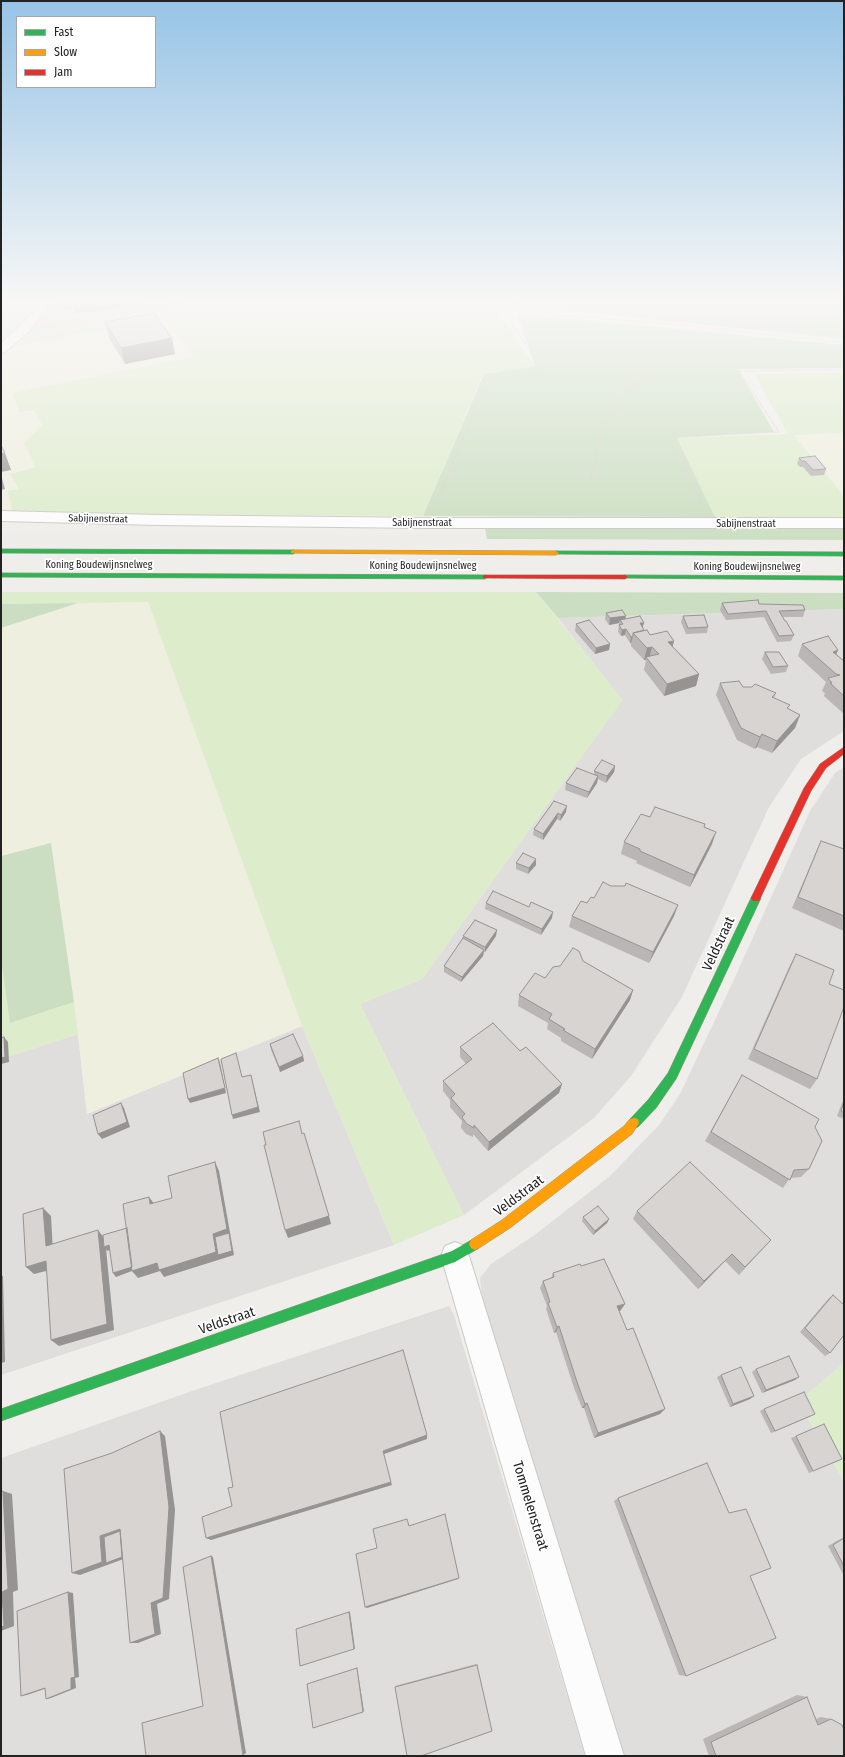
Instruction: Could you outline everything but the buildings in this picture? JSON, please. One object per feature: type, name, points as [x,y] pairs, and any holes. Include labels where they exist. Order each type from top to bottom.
[{"type":"main road","name":"Koning Boudewijnsnelweg","points":[[1,551],[844,554]]},
{"type":"main road","name":"Koning Boudewijnsnelweg","points":[[1,575],[844,578]]},
{"type":"main road","name":"Veldstraat","points":[[1,1415],[455,1256],[506,1224],[628,1130],[652,1104],[672,1076],[807,790],[823,766],[844,750]]},
{"type":"street","name":"Sabijnenstraat","points":[[1,516],[157,520],[427,523],[844,523]]},
{"type":"street","name":"Tommelenstraat","points":[[455,1256],[605,1756]]},
{"type":"path","points":[[427,523],[485,384]]},
{"type":"path","points":[[590,482],[602,426],[636,384]]},
{"type":"path","points":[[702,503],[672,436],[779,432],[748,384]]},
{"type":"shaded area","points":[[844,609],[844,731],[801,759],[769,807],[682,997],[631,1076],[594,1118],[464,1215],[360,1004],[422,979],[622,700],[558,618]]},
{"type":"shaded area","points":[[844,767],[844,1363],[798,1402],[844,1481],[844,1756],[623,1756],[484,1316],[480,1278],[491,1264],[536,1234],[610,1176],[659,1125],[680,1094],[731,986],[810,811],[835,773]]},
{"type":"shaded area","points":[[302,1026],[394,1245],[1,1375],[1,1059],[78,1034],[87,1114]]},
{"type":"shaded area","points":[[449,1306],[454,1315],[585,1756],[1,1756],[1,1458],[195,1390]]},
{"type":"green space","points":[[1,384],[58,384],[13,393],[20,412],[34,410],[42,425],[30,437],[36,467],[20,489],[16,514],[1,513]]},
{"type":"green space","points":[[58,384],[479,384],[423,516],[16,514],[12,510],[8,491],[19,489],[10,474],[36,467],[24,443],[42,425],[34,410],[20,412],[12,393]]},
{"type":"green space","points":[[480,384],[747,384],[774,432],[677,438],[715,517],[423,516]]},
{"type":"green space","points":[[760,384],[844,384],[844,433],[794,435],[844,496],[844,518],[715,517],[677,438],[788,434]]},
{"type":"green space","points":[[844,433],[844,496],[794,434]]},
{"type":"green space","points":[[485,528],[844,529],[844,540],[487,539]]},
{"type":"green space","points":[[1,592],[536,592],[623,700],[422,979],[360,1004],[464,1215],[394,1245],[302,1026],[148,602],[1,604]]},
{"type":"green space","points":[[536,592],[844,593],[844,609],[558,618]]},
{"type":"green space","points":[[148,602],[302,1026],[87,1114],[78,1034],[51,843],[1,856],[1,628],[78,603]]},
{"type":"green space","points":[[78,603],[1,628],[1,604]]},
{"type":"green space","points":[[51,843],[74,1002],[10,1023],[1,959],[1,856]]},
{"type":"green space","points":[[1,959],[10,1023],[74,1002],[78,1034],[1,1059]]},
{"type":"green space","points":[[844,1363],[844,1481],[798,1402]]},
{"type":"traffic: fast","points":[[1,551],[293,552]]},
{"type":"traffic: fast","points":[[556,553],[844,554]]},
{"type":"traffic: fast","points":[[1,575],[485,577]]},
{"type":"traffic: fast","points":[[625,577],[844,578]]},
{"type":"traffic: fast","points":[[634,1123],[652,1104],[672,1076],[756,898]]},
{"type":"traffic: fast","points":[[1,1415],[455,1256],[475,1244]]},
{"type":"traffic: slow","points":[[293,552],[556,553]]},
{"type":"traffic: slow","points":[[475,1244],[506,1224],[628,1130],[634,1123]]},
{"type":"traffic: jam","points":[[485,577],[625,577]]},
{"type":"traffic: jam","points":[[756,898],[807,790],[823,766],[844,750]]}]
